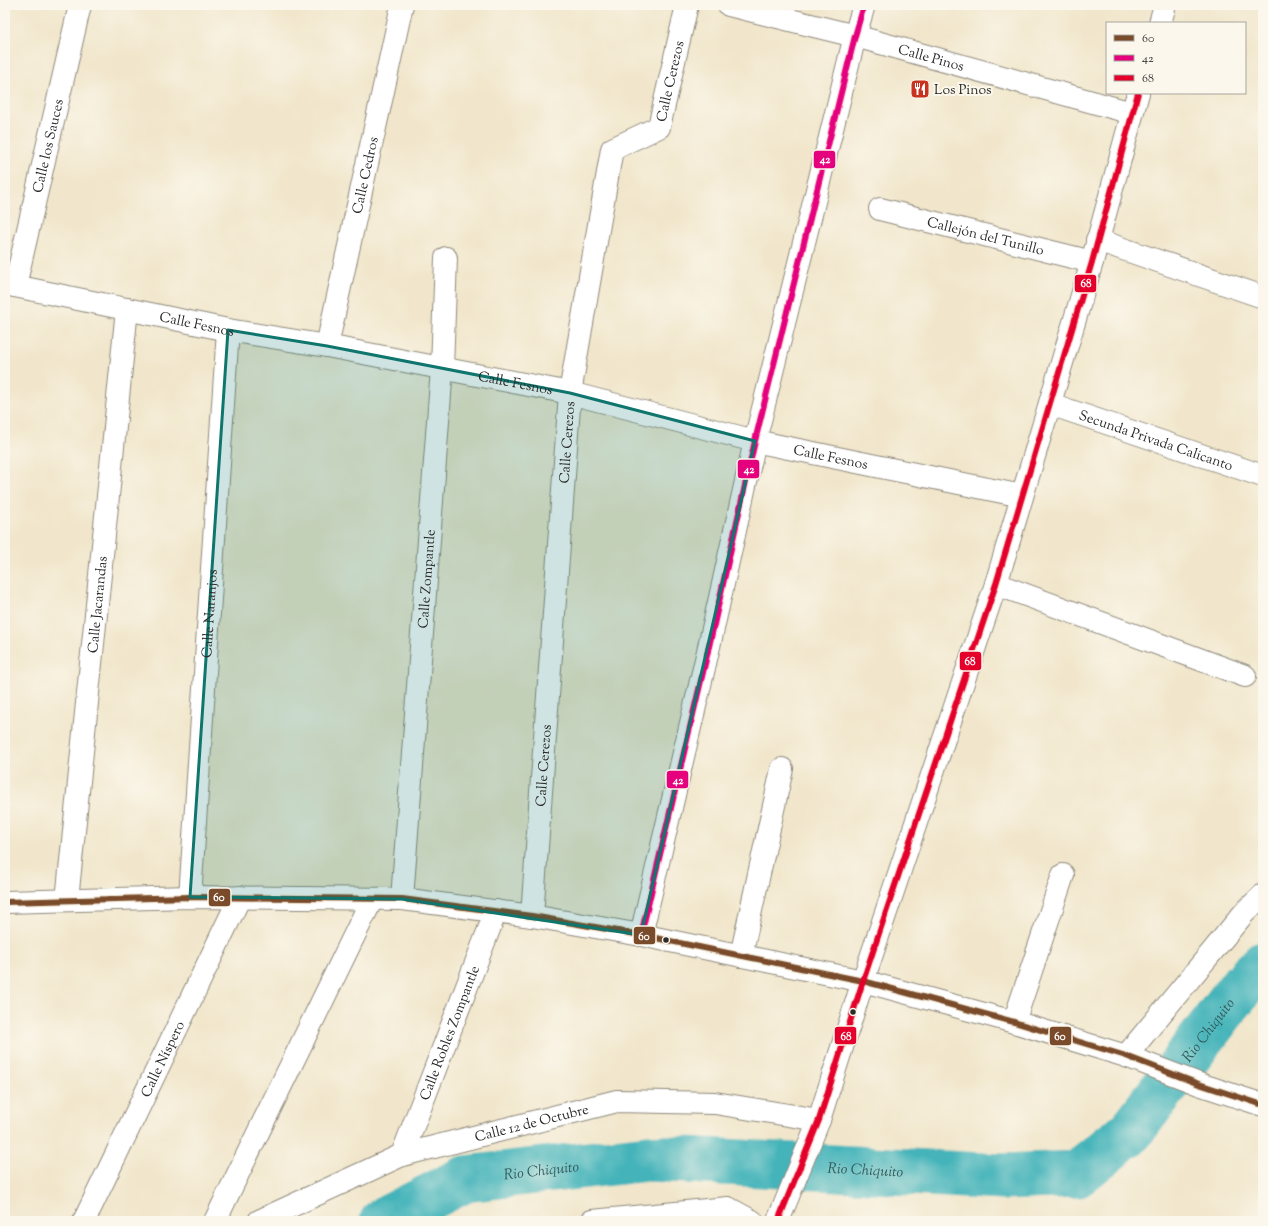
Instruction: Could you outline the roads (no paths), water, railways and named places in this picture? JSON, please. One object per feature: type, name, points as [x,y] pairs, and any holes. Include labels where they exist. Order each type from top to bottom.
[{"type":"street","name":"Calle los Sauces","points":[[10,285],[80,5]]},
{"type":"street","name":"Calle Cedros","points":[[327,346],[402,5]]},
{"type":"street","name":"Calle Cerezos","points":[[532,916],[570,393],[612,149],[659,127],[687,5]]},
{"type":"street","name":"Calle Pinos","points":[[729,5],[1135,103]]},
{"type":"street","points":[[642,935],[755,440],[864,5]]},
{"type":"street","points":[[1160,22],[1165,5]]},
{"type":"street","points":[[778,1221],[819,1120],[863,981],[996,584],[1092,262],[1135,103]]},
{"type":"street","name":"Callejón del Tunillo","points":[[880,209],[1092,262]]},
{"type":"street","points":[[1097,240],[1263,297]]},
{"type":"street","name":"Calle Zompantle","points":[[402,899],[442,368],[446,258]]},
{"type":"street","name":"Calle Fesnos","points":[[10,285],[228,330],[327,346],[570,393],[755,440],[1022,496]]},
{"type":"street","name":"Calle Jacarandas","points":[[67,900],[127,309]]},
{"type":"street","name":"Calle Naranjos","points":[[190,897],[228,330]]},
{"type":"street","name":"Secunda Privada Calicanto","points":[[1050,404],[1263,476]]},
{"type":"street","points":[[996,584],[1245,676]]},
{"type":"street","points":[[742,956],[782,769]]},
{"type":"street","points":[[1014,1022],[1062,875]]},
{"type":"street","points":[[1136,1059],[1244,913],[1263,894]]},
{"type":"street","points":[[5,902],[190,897],[402,899],[532,916],[642,935],[863,981],[1014,1022],[1136,1059],[1199,1084],[1263,1104]]},
{"type":"street","name":"Calle Níspero","points":[[84,1221],[240,897]]},
{"type":"street","points":[[215,1221],[372,899]]},
{"type":"street","name":"Calle Robles Zompantle","points":[[402,1155],[496,911]]},
{"type":"street","name":"Calle 12 de Octubre","points":[[259,1221],[402,1155],[617,1101],[715,1103],[819,1120]]},
{"type":"street","points":[[592,1221],[728,1208],[752,1221]]},
{"type":"waterway","name":"Rio Chiquito","points":[[383,1221],[465,1179],[648,1158],[1002,1177],[1077,1174],[1131,1131],[1244,983],[1263,965]]},
{"type":"place","name":"Los Pinos","points":[[920,89]]}]
